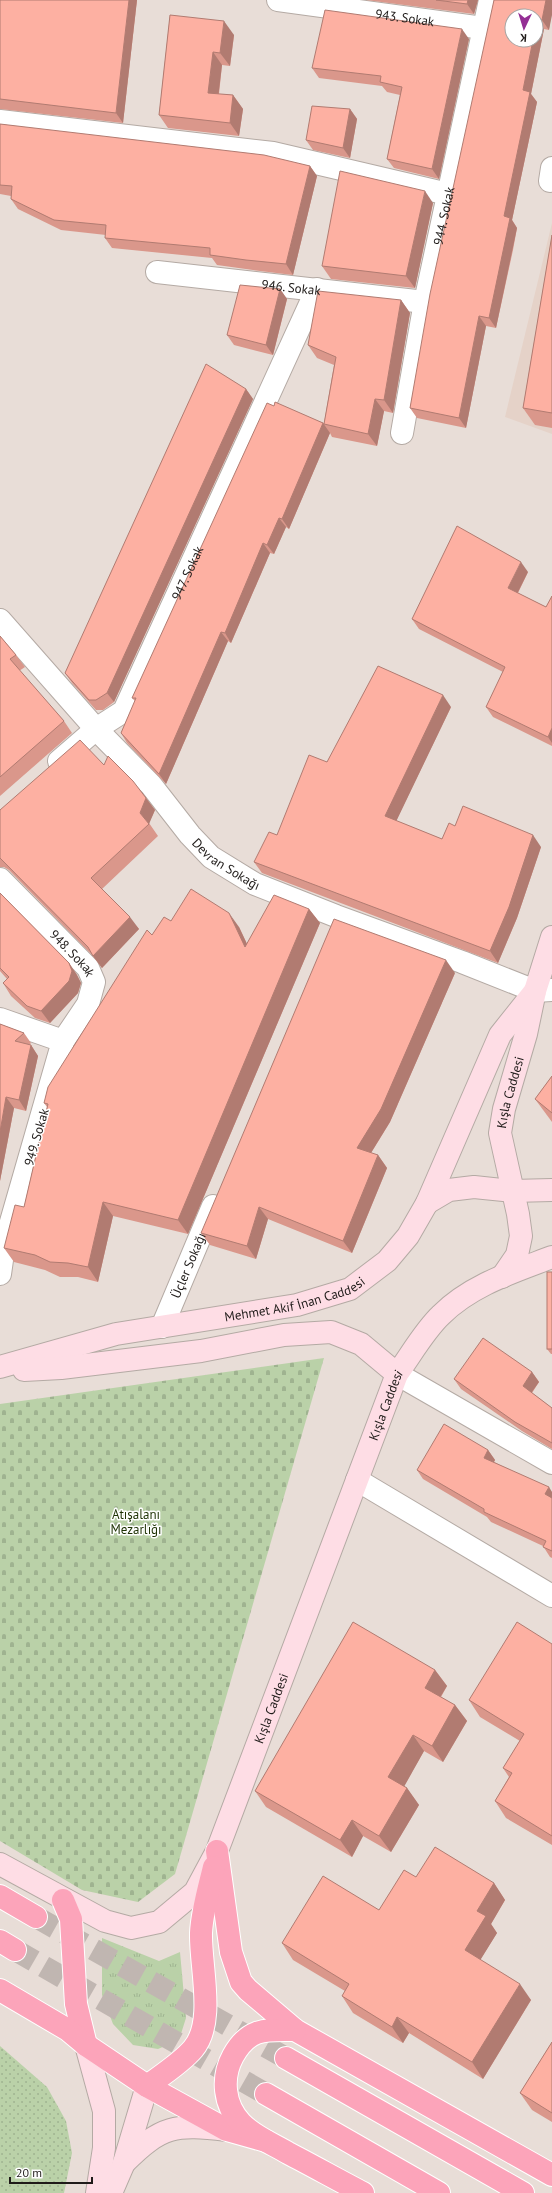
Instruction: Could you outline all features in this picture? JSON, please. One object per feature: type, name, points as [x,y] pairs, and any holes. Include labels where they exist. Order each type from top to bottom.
[{"type":"highway","points":[[217,1851],[231,1952],[241,1982],[259,2000],[295,2030],[552,2175]]},
{"type":"highway","points":[[147,2086],[193,2049],[203,2028],[205,1988],[201,1957],[201,1931],[206,1897],[217,1851]]},
{"type":"highway","points":[[0,1896],[36,1917]]},
{"type":"highway","points":[[63,1900],[71,1918],[76,2004],[86,2046]]},
{"type":"highway","points":[[0,1990],[68,2030],[86,2046],[147,2086],[226,2130],[266,2141]]},
{"type":"highway","points":[[295,2030],[263,2030],[249,2036],[239,2044],[230,2062],[224,2084],[231,2108],[242,2124],[266,2141],[363,2193]]},
{"type":"highway","points":[[286,2058],[523,2193]]},
{"type":"highway","points":[[266,2094],[439,2193]]},
{"type":"main road","name":"Kışla Caddesi","points":[[0,1864],[63,1900],[105,1921],[130,1928],[159,1922],[196,1892],[217,1851],[397,1374],[440,1316],[465,1295],[502,1277],[516,1255],[521,1236],[518,1214],[500,1133],[504,1109],[526,1034],[543,991],[552,937]]},
{"type":"main road","name":"Kışla Caddesi","points":[[427,1203],[500,1035],[543,991]]},
{"type":"main road","name":"Mehmet Akif İnan Caddesi","points":[[0,1367],[116,1334],[297,1305],[350,1289],[387,1261],[408,1236],[427,1203],[449,1190],[474,1187],[512,1191],[552,1190]]},
{"type":"main road","points":[[502,1277],[552,1257]]},
{"type":"main road","points":[[0,1371],[68,1367],[201,1351],[284,1335],[331,1332],[361,1344],[397,1374]]},
{"type":"main road","points":[[86,2046],[104,2111],[104,2148],[97,2193]]},
{"type":"main road","points":[[111,2193],[124,2162],[147,2086]]},
{"type":"main road","points":[[124,2162],[151,2138],[166,2130],[194,2126],[226,2130]]},
{"type":"street","name":"943. Sokak","points":[[278,0],[351,5],[483,28]]},
{"type":"street","name":"944. Sokak","points":[[402,433],[425,302],[490,0]]},
{"type":"street","points":[[0,122],[273,153],[448,194]]},
{"type":"street","name":"946. Sokak","points":[[157,272],[425,302]]},
{"type":"street","name":"947. Sokak","points":[[42,776],[96,729],[124,711],[317,289]]},
{"type":"street","name":"Devran Sokağı","points":[[0,620],[96,729],[151,785],[190,835],[211,857],[255,884],[336,916],[543,991]]},
{"type":"street","name":"948. Sokak","points":[[0,879],[88,968],[94,982],[88,1004],[63,1041]]},
{"type":"street","points":[[327,938],[336,916]]},
{"type":"street","points":[[0,1019],[63,1041]]},
{"type":"street","name":"949. Sokak","points":[[0,1274],[2,1246],[63,1041]]},
{"type":"street","name":"Üçler Sokağı","points":[[162,1327],[221,1187]]},
{"type":"street","points":[[397,1374],[552,1463]]},
{"type":"street","points":[[357,1480],[552,1596]]},
{"type":"shaded area","points":[[552,223],[552,434],[505,417]]},
{"type":"green space","name":"Atışalanı Mezarlığı","points":[[324,1358],[175,1874],[138,1902],[82,1890],[0,1841],[0,1404]]},
{"type":"green space","points":[[102,1938],[159,1961],[180,1952],[186,2018],[179,2040],[158,2049],[133,2045],[113,2024],[102,1995]]},
{"type":"green space","points":[[0,2046],[47,2087],[66,2121],[72,2153],[64,2193],[0,2193]]},
{"type":"building","points":[[0,0],[129,0],[116,113],[0,99]]},
{"type":"building","points":[[436,0],[468,0],[467,4]]},
{"type":"building","points":[[494,0],[546,0],[544,10],[544,8],[504,8],[504,48],[531,48],[523,90],[530,92],[504,216],[510,218],[489,318],[479,316],[459,418],[410,408],[430,294]]},
{"type":"building","points":[[325,10],[462,29],[432,169],[387,159],[402,87],[380,82],[381,76],[312,68]]},
{"type":"building","points":[[170,15],[224,21],[220,53],[213,52],[208,93],[233,95],[230,123],[159,115]]},
{"type":"building","points":[[312,106],[350,109],[343,148],[306,140]]},
{"type":"building","points":[[0,124],[264,155],[310,166],[286,264],[210,255],[210,248],[105,238],[106,225],[54,220],[11,199],[12,186],[0,185]]},
{"type":"building","points":[[340,171],[425,191],[406,276],[322,266]]},
{"type":"building","points":[[552,235],[552,413],[523,408]]},
{"type":"building","points":[[240,285],[280,289],[266,345],[227,335]]},
{"type":"building","points":[[318,291],[401,300],[384,400],[375,399],[368,434],[324,424],[336,357],[308,345]]},
{"type":"building","points":[[206,364],[246,389],[107,693],[96,700],[89,700],[65,673]]},
{"type":"building","points":[[275,402],[323,423],[282,519],[279,518],[267,545],[263,543],[225,633],[221,632],[159,774],[121,733],[136,698],[132,698],[267,403],[274,406]]},
{"type":"building","points":[[457,526],[521,562],[508,588],[546,607],[552,596],[552,728],[548,737],[486,707],[505,667],[412,619]]},
{"type":"building","points":[[0,636],[16,655],[10,659],[64,721],[0,777]]},
{"type":"building","points":[[378,666],[443,695],[385,816],[442,839],[449,823],[455,826],[463,806],[533,835],[509,907],[490,951],[254,862],[269,832],[277,835],[309,755],[327,762]]},
{"type":"building","points":[[80,740],[104,765],[108,756],[133,781],[146,798],[140,813],[149,824],[91,878],[130,917],[93,956],[88,947],[0,858],[0,810]]},
{"type":"building","points":[[191,889],[229,913],[245,947],[274,895],[309,909],[178,1220],[103,1202],[88,1267],[68,1263],[50,1262],[35,1255],[4,1248],[15,1205],[24,1207],[48,1104],[44,1103],[48,1087],[147,930],[152,935],[164,917],[171,921]]},
{"type":"building","points":[[0,893],[69,963],[72,971],[69,981],[41,1011],[27,1006],[3,983],[9,977],[0,968]]},
{"type":"building","points":[[334,919],[446,960],[381,1109],[357,1148],[378,1155],[343,1241],[259,1207],[247,1246],[201,1233]]},
{"type":"building","points":[[0,1024],[24,1033],[15,1041],[31,1045],[19,1100],[6,1097],[0,1132]]},
{"type":"building","points":[[552,1076],[552,1113],[535,1099]]},
{"type":"building","points":[[547,1272],[552,1272],[552,1349],[547,1349]]},
{"type":"building","points":[[483,1338],[532,1372],[523,1386],[552,1408],[552,1443],[515,1422],[454,1379]]},
{"type":"building","points":[[444,1424],[488,1450],[484,1458],[549,1487],[545,1494],[552,1498],[552,1551],[543,1547],[546,1541],[484,1512],[484,1509],[417,1470]]},
{"type":"building","points":[[353,1622],[435,1670],[425,1688],[455,1705],[432,1746],[413,1735],[388,1777],[407,1788],[379,1836],[352,1820],[340,1840],[255,1791]]},
{"type":"building","points":[[517,1622],[552,1644],[552,1836],[495,1801],[512,1773],[503,1768],[524,1734],[469,1700]]},
{"type":"building","points":[[435,1847],[494,1883],[477,1911],[486,1916],[465,1950],[520,1984],[472,2062],[397,2017],[392,2027],[342,1996],[349,1984],[282,1943],[323,1876],[379,1910],[404,1870],[416,1877]]},
{"type":"building","points":[[552,2042],[552,2113],[520,2093]]},
{"type":"tunnel","points":[[36,1917],[286,2058]]},
{"type":"tunnel","points":[[15,1950],[266,2094]]}]
